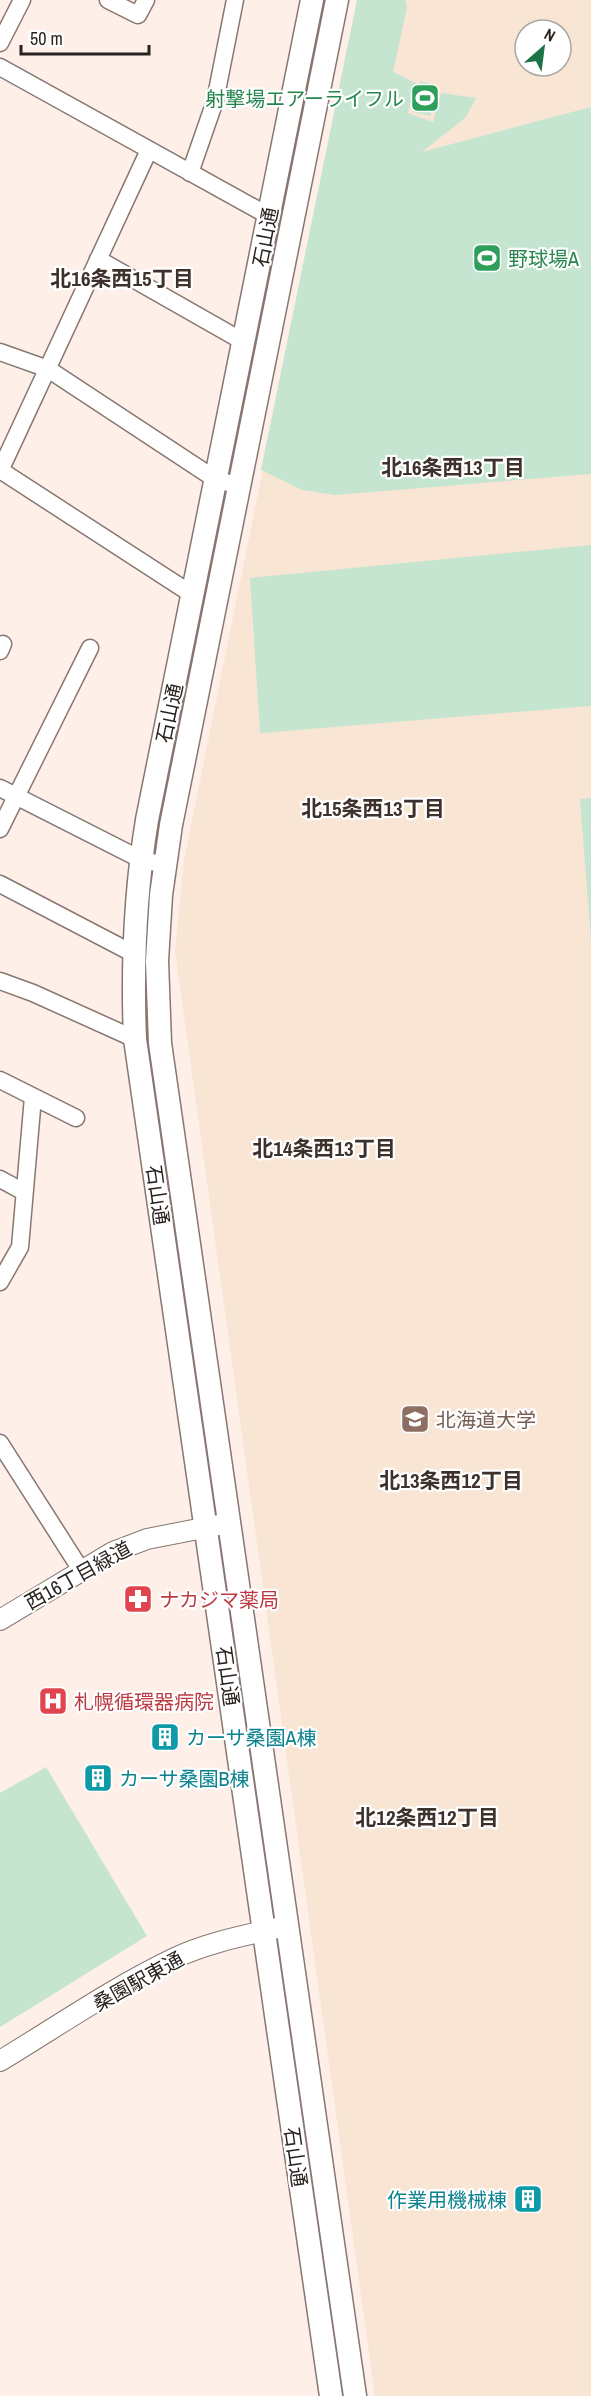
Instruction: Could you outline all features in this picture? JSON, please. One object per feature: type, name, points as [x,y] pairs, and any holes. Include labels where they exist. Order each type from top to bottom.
[{"type":"main road","name":"石山通","points":[[312,0],[140,859],[135,908],[134,954],[135,1039],[331,2396]]},
{"type":"main road","name":"石山通","points":[[337,0],[164,865],[157,961],[160,1043],[355,2396]]},
{"type":"street","points":[[0,43],[22,0]]},
{"type":"street","points":[[108,0],[138,15],[146,0]]},
{"type":"street","points":[[190,173],[215,101],[235,0]]},
{"type":"street","points":[[0,67],[269,216]]},
{"type":"street","points":[[149,150],[0,471],[193,595]]},
{"type":"street","points":[[98,259],[244,342]]},
{"type":"street","points":[[0,352],[48,369],[215,479],[239,486]]},
{"type":"street","points":[[0,829],[90,648]]},
{"type":"street","points":[[0,788],[140,859],[164,865]]},
{"type":"street","points":[[0,884],[134,954]]},
{"type":"street","points":[[0,981],[33,993],[135,1039]]},
{"type":"street","points":[[0,1080],[76,1118]]},
{"type":"street","points":[[0,1282],[20,1247],[33,1097]]},
{"type":"street","points":[[0,1179],[24,1192]]},
{"type":"street","points":[[0,1443],[81,1570]]},
{"type":"street","name":"西16丁目緑道","points":[[0,1620],[113,1552],[147,1539],[229,1523]]},
{"type":"street","name":"桑園駅東通","points":[[0,2061],[131,1982],[176,1958],[206,1946],[286,1926]]},
{"type":"shaded area","name":"北海道大学","points":[[357,0],[591,0],[591,2396],[375,2396],[175,951],[184,861]]},
{"type":"green space","points":[[357,0],[405,0],[407,7],[393,72],[416,83],[408,113],[433,122],[441,93],[476,98],[466,117],[422,152],[591,107],[591,474],[335,495],[302,490],[261,470]]},
{"type":"green space","name":"射撃場エアーライフル","points":[[420,81],[437,85],[430,116],[413,112]]},
{"type":"green space","points":[[591,545],[591,706],[260,733],[250,578]]},
{"type":"green space","points":[[591,798],[591,940],[580,799]]},
{"type":"green space","points":[[46,1767],[147,1936],[0,2027],[0,1793]]},
{"type":"place","name":"射撃場エアーライフル","points":[[425,98]]},
{"type":"place","name":"野球場A","points":[[487,258]]},
{"type":"place","name":"北海道大学","points":[[415,1419]]},
{"type":"place","name":"ナカジマ薬局","points":[[138,1599]]},
{"type":"place","name":"札幌循環器病院","points":[[53,1701]]},
{"type":"place","name":"カーサ桑園A棟","points":[[165,1737]]},
{"type":"place","name":"カーサ桑園B棟","points":[[98,1778]]},
{"type":"place","name":"作業用機械棟","points":[[528,2199]]},
{"type":"district","name":"北16条西15丁目","points":[[122,278]]},
{"type":"district","name":"北16条西13丁目","points":[[453,467]]},
{"type":"district","name":"北15条西13丁目","points":[[373,808]]},
{"type":"district","name":"北14条西13丁目","points":[[324,1148]]},
{"type":"district","name":"北13条西12丁目","points":[[451,1480]]},
{"type":"district","name":"北12条西12丁目","points":[[427,1817]]}]
